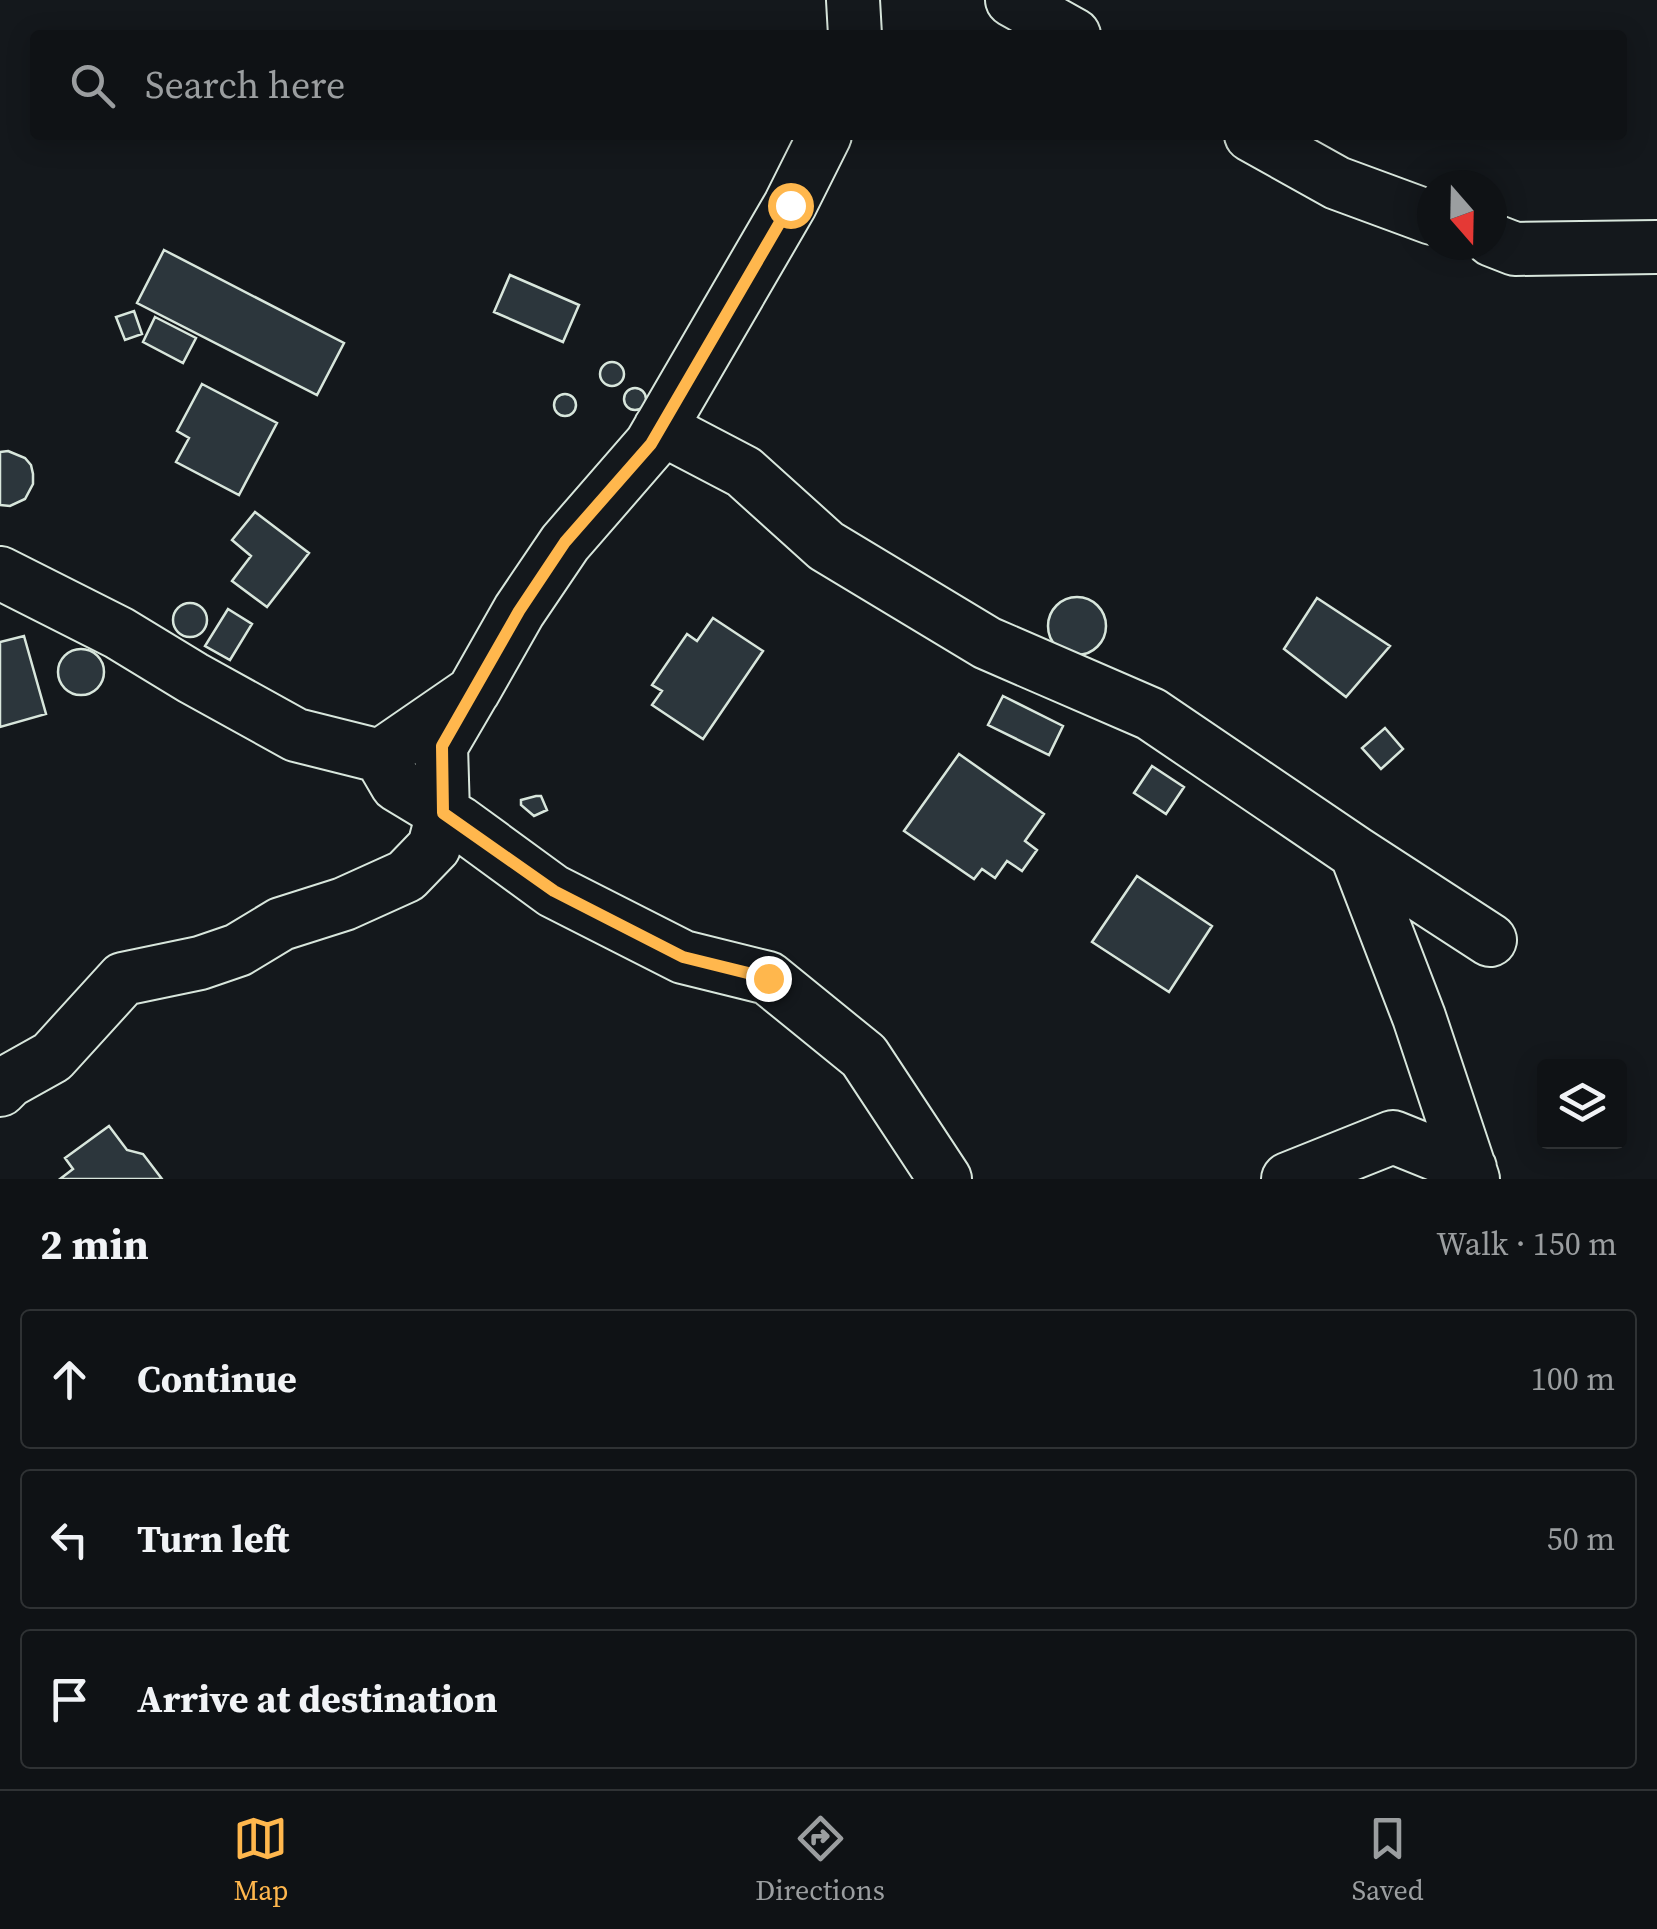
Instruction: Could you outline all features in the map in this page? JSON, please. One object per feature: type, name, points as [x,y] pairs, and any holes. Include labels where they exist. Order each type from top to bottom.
[{"type":"street","points":[[853,0],[856,30]]},
{"type":"street","points":[[1012,0],[1065,30]]},
{"type":"street","points":[[0,1090],[52,1056],[123,980],[238,950],[280,924],[344,904],[406,876],[434,847],[443,813],[442,746],[519,611],[565,542],[651,444],[823,140]]},
{"type":"street","points":[[1260,140],[1337,183],[1417,212]]},
{"type":"street","points":[[1507,246],[1515,249],[1657,248]]},
{"type":"street","points":[[660,428],[744,472],[826,546],[987,643],[1151,714],[1490,940]]},
{"type":"street","points":[[0,572],[119,633],[296,735],[380,756],[397,785],[554,891],[683,957],[768,978],[864,1056],[945,1179]]},
{"type":"street","points":[[380,756],[473,692]]},
{"type":"street","points":[[1356,853],[1419,1016],[1471,1174]]},
{"type":"street","points":[[1288,1179],[1393,1138],[1471,1174]]},
{"type":"building","points":[[164,250],[344,343],[317,395],[137,303]]},
{"type":"building","points":[[510,275],[579,305],[563,342],[494,312]]},
{"type":"building","points":[[134,311],[142,334],[125,340],[116,317]]},
{"type":"building","points":[[155,317],[196,338],[183,363],[143,342]]},
{"type":"building","points":[[612,362],[621,365],[621,383],[612,386],[603,383],[600,374],[603,365]]},
{"type":"building","points":[[202,384],[277,423],[239,495],[176,462],[189,438],[177,431]]},
{"type":"building","points":[[635,388],[643,391],[643,407],[635,410],[627,407],[624,399],[627,391]]},
{"type":"building","points":[[565,394],[573,397],[573,413],[565,416],[557,413],[554,405],[557,397]]},
{"type":"building","points":[[0,452],[25,458],[33,474],[33,484],[25,499],[10,506],[0,505]]},
{"type":"building","points":[[255,512],[309,553],[267,607],[232,581],[251,556],[232,540]]},
{"type":"building","points":[[1077,597],[1098,605],[1106,626],[1098,647],[1077,655],[1056,647],[1048,626],[1056,605]]},
{"type":"building","points":[[1317,598],[1390,646],[1346,697],[1284,649]]},
{"type":"building","points":[[190,603],[202,608],[207,620],[202,632],[190,637],[178,632],[173,620],[178,608]]},
{"type":"building","points":[[228,609],[252,624],[230,660],[205,646]]},
{"type":"building","points":[[713,618],[763,651],[703,739],[652,705],[662,691],[652,685],[687,634],[697,641]]},
{"type":"building","points":[[24,636],[46,714],[0,727],[0,642]]},
{"type":"building","points":[[81,649],[97,656],[104,672],[97,688],[81,695],[65,688],[58,672],[65,656]]},
{"type":"building","points":[[1003,696],[1063,726],[1049,755],[988,725]]},
{"type":"building","points":[[1385,728],[1403,749],[1381,769],[1362,748]]},
{"type":"building","points":[[959,754],[1044,814],[1025,841],[1037,850],[1022,871],[1007,861],[995,878],[982,869],[974,879],[904,831]]},
{"type":"building","points":[[1152,766],[1184,787],[1166,814],[1134,793]]},
{"type":"building","points":[[541,796],[547,810],[534,816],[521,805],[521,800]]},
{"type":"building","points":[[1137,876],[1212,926],[1169,992],[1092,942]]},
{"type":"building","points":[[109,1126],[127,1150],[143,1154],[162,1179],[60,1179],[73,1169],[65,1158]]},
{"type":"route","points":[[768,978],[683,957],[554,891],[443,813],[442,746],[519,611],[565,542],[651,444],[790,205]]}]
